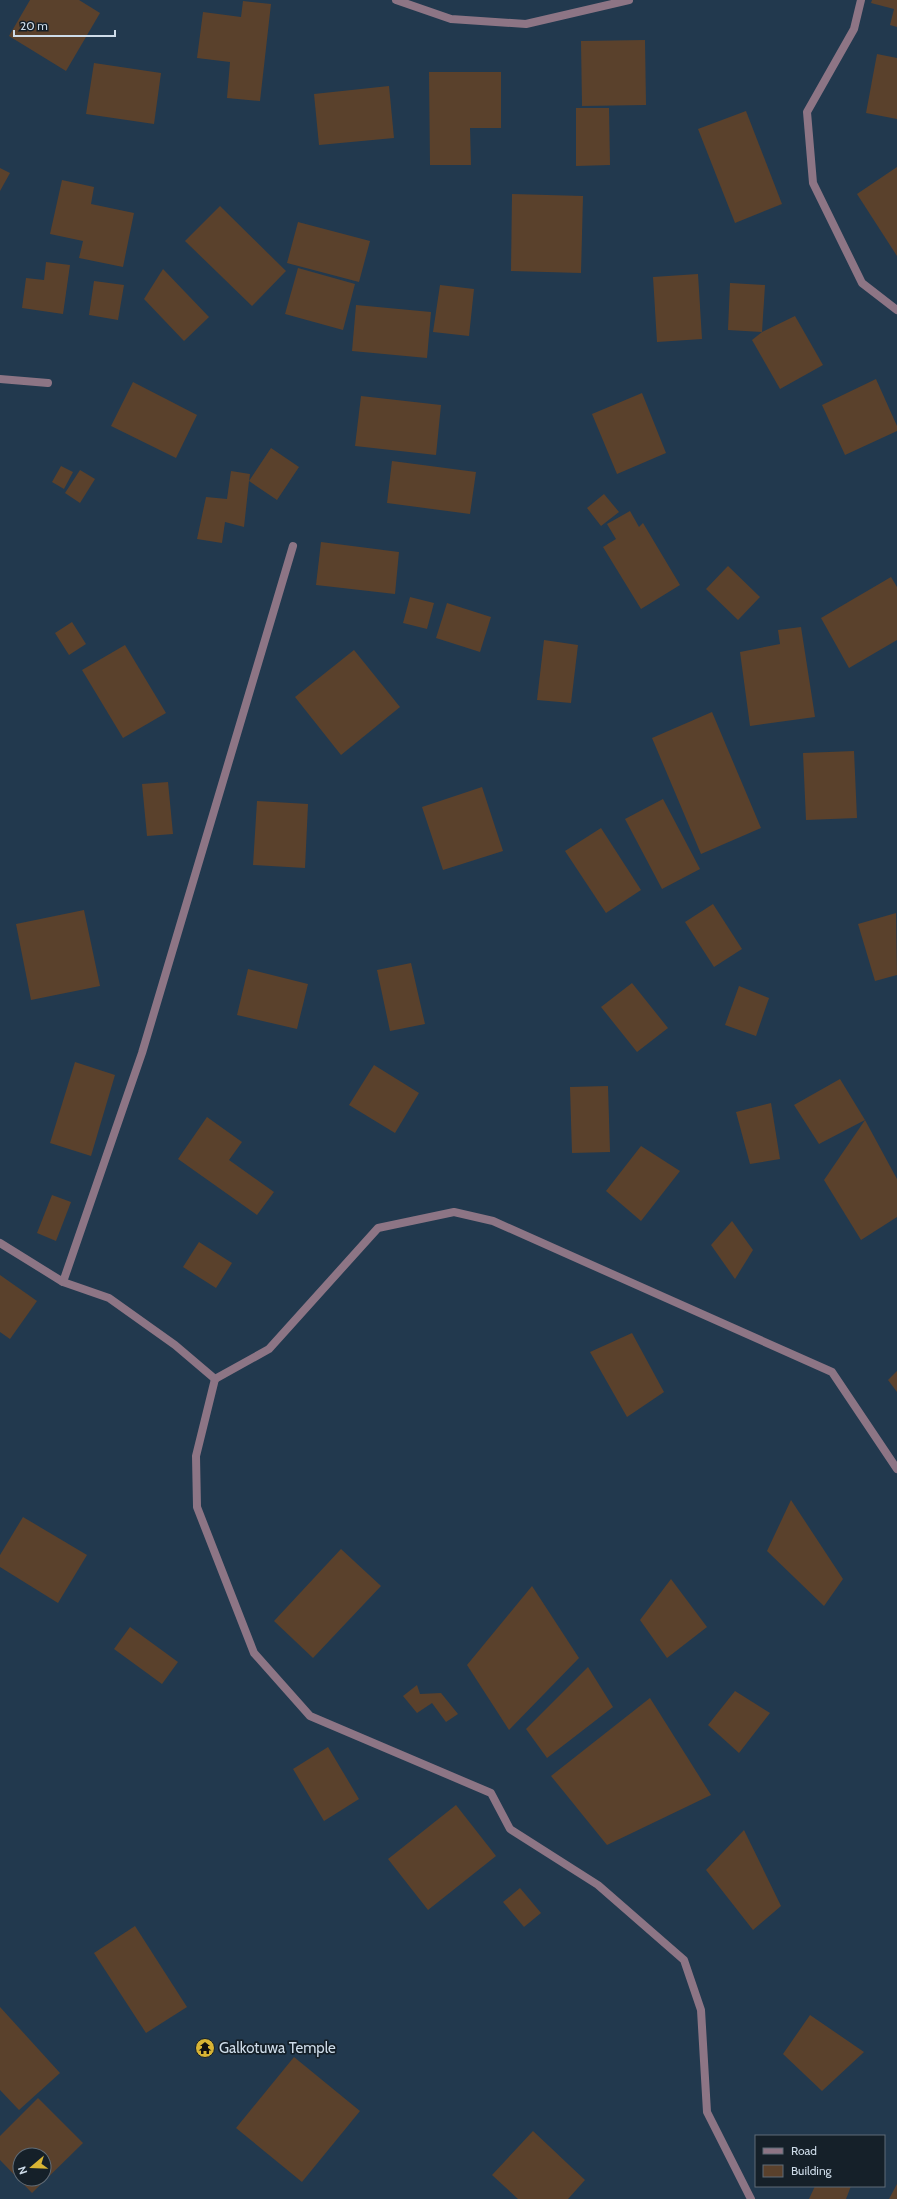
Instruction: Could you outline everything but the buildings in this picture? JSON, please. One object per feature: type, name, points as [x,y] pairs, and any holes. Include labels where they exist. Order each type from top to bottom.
[{"type":"street","points":[[396,0],[451,19],[526,24],[629,0]]},
{"type":"street","points":[[861,0],[854,29],[807,112],[813,183],[862,283],[897,310]]},
{"type":"street","points":[[0,379],[48,383]]},
{"type":"street","points":[[63,1282],[142,1053],[293,546]]},
{"type":"street","points":[[751,2199],[707,2112],[701,2010],[684,1960],[598,1884],[510,1829],[491,1794],[310,1716],[254,1653],[197,1507],[196,1456],[215,1379],[269,1349],[378,1228],[454,1212],[493,1221],[832,1372],[897,1469]]},
{"type":"street","points":[[0,1243],[63,1282],[108,1298],[175,1345],[215,1379]]},
{"type":"place","name":"Galkotuwa Temple","points":[[205,2048]]}]
